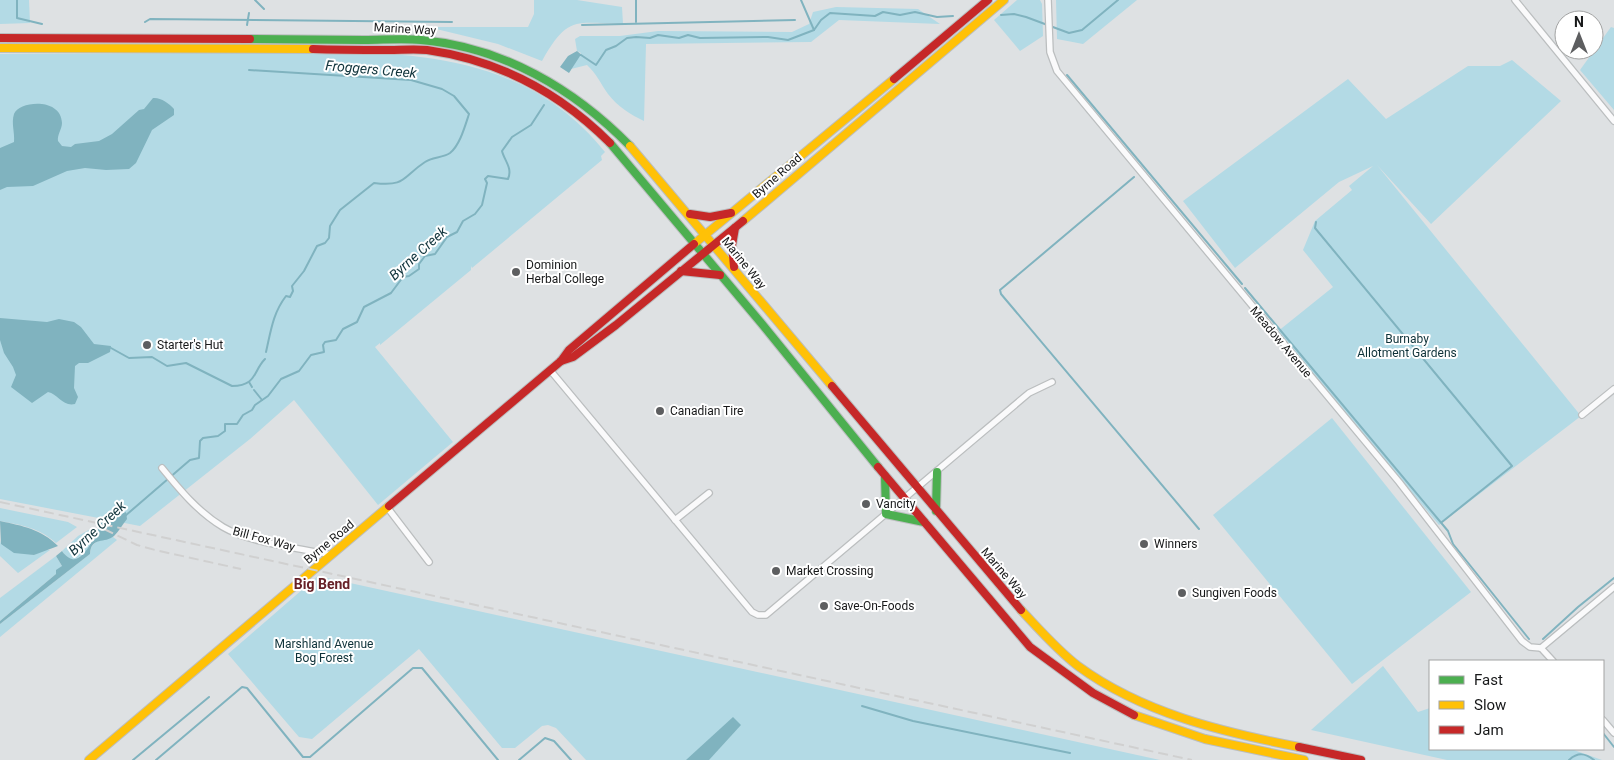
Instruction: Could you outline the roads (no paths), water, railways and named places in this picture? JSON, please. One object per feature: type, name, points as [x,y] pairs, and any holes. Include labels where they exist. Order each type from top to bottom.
[{"type":"main road","name":"Byrne Road","points":[[89,760],[561,361],[569,350],[694,244],[879,94],[988,0]]},
{"type":"main road","name":"Byrne Road","points":[[561,361],[573,357],[735,228],[1004,0]]},
{"type":"main road","name":"Marine Way","points":[[0,38],[384,39],[429,41],[476,50],[499,57],[540,75],[604,118],[637,153],[1009,597],[1052,642],[1080,666],[1116,689],[1157,708],[1214,728],[1361,760]]},
{"type":"main road","name":"Marine Way","points":[[0,48],[401,48],[450,54],[476,61],[522,78],[550,92],[595,126],[885,476],[906,498],[924,522],[1030,647],[1093,694],[1126,711],[1174,730],[1304,760]]},
{"type":"main road","points":[[690,214],[710,217],[731,213]]},
{"type":"main road","points":[[735,228],[732,245],[735,270]]},
{"type":"main road","points":[[681,272],[720,275]]},
{"type":"main road","points":[[936,512],[937,472]]},
{"type":"main road","points":[[885,476],[886,514],[924,522]]},
{"type":"street","name":"Meadow Avenue","points":[[1048,0],[1051,58],[1057,71],[1400,482],[1522,642],[1530,647],[1541,648],[1552,660]]},
{"type":"street","points":[[1516,0],[1614,121]]},
{"type":"street","points":[[550,370],[752,612],[758,616],[766,615],[1029,393],[1052,382]]},
{"type":"street","points":[[1582,415],[1614,388]]},
{"type":"street","name":"Bill Fox Way","points":[[162,468],[204,514],[237,534],[331,555]]},
{"type":"street","points":[[676,520],[709,493]]},
{"type":"street","points":[[387,507],[429,562]]},
{"type":"street","points":[[1541,648],[1614,587]]},
{"type":"street","points":[[1604,721],[1614,733]]},
{"type":"waterway","name":"Froggers Creek","points":[[17,0],[17,18],[42,24]]},
{"type":"waterway","points":[[255,0],[264,9]]},
{"type":"waterway","points":[[636,0],[636,22]]},
{"type":"waterway","points":[[801,0],[814,30]]},
{"type":"waterway","name":"Byrne Creek","points":[[1001,15],[1014,14],[1026,17],[1069,33],[1082,30],[1118,0]]},
{"type":"waterway","name":"Byrne Creek","points":[[581,55],[596,65],[606,50],[627,38],[650,38],[658,35],[679,38],[688,35],[700,38],[768,37],[788,40],[814,30],[821,20],[830,13],[875,16],[883,12],[900,15],[915,12],[937,17],[953,16]]},
{"type":"waterway","name":"Froggers Creek","points":[[247,25],[249,13]]},
{"type":"waterway","points":[[145,22],[150,19],[452,22]]},
{"type":"waterway","points":[[582,25],[795,20]]},
{"type":"waterway","name":"Froggers Creek","points":[[249,70],[411,80],[442,89],[454,96],[469,114],[464,130],[454,150],[450,153],[428,160],[398,182],[392,184],[374,183],[340,210],[330,226],[329,238],[325,243],[317,246],[304,271],[292,286],[293,291],[290,297],[286,296],[278,309],[266,352]]},
{"type":"waterway","points":[[1067,75],[1242,284]]},
{"type":"waterway","name":"Byrne Creek","points":[[125,516],[190,460],[199,458],[200,441],[203,438],[218,436],[225,431],[225,424],[237,424],[243,415],[268,396],[281,379],[299,371],[311,355],[324,352],[323,345],[325,342],[336,340],[343,329],[357,322],[364,307],[391,293],[403,277],[409,276],[419,269],[419,264],[425,256],[435,254],[447,237],[457,232],[463,221],[475,214],[482,205],[487,183],[485,179],[488,176],[508,179],[509,168],[502,151],[512,137],[531,125],[544,105]]},
{"type":"waterway","points":[[1134,177],[1000,290],[1001,294],[1199,529]]},
{"type":"waterway","points":[[1316,222],[1315,228],[1512,466],[1442,522]]},
{"type":"waterway","points":[[1245,288],[1448,531],[1453,544],[1529,639]]},
{"type":"waterway","points":[[111,348],[129,358],[152,357],[167,366],[186,363],[232,386],[250,381],[265,359]]},
{"type":"waterway","name":"Froggers Creek","points":[[249,382],[252,387]]},
{"type":"waterway","name":"Froggers Creek","points":[[254,390],[262,400]]},
{"type":"waterway","points":[[1543,639],[1614,578]]},
{"type":"waterway","points":[[156,760],[242,687],[247,688],[303,757],[310,757],[413,668],[422,668],[498,760]]},
{"type":"waterway","points":[[133,760],[209,697]]},
{"type":"waterway","points":[[862,706],[913,721],[1070,753]]},
{"type":"waterway","points":[[1604,734],[1614,747]]},
{"type":"waterway","points":[[519,760],[545,738],[554,741],[571,760]]},
{"type":"waterway","points":[[1569,760],[1582,754],[1594,760]]},
{"type":"railway","points":[[0,502],[1192,760]]},
{"type":"railway","points":[[104,529],[137,545],[241,569]]},
{"type":"place","name":"Dominion Herbal College","points":[[516,272]]},
{"type":"place","name":"Starter's Hut","points":[[147,345]]},
{"type":"place","name":"Canadian Tire","points":[[660,411]]},
{"type":"place","name":"Vancity","points":[[866,504]]},
{"type":"place","name":"Winners","points":[[1144,544]]},
{"type":"place","name":"Market Crossing","points":[[776,571]]},
{"type":"place","name":"Sungiven Foods","points":[[1182,593]]},
{"type":"place","name":"Save-On-Foods","points":[[824,606]]},
{"type":"district","name":"Big Bend","points":[[322,584]]},
{"type":"park label","name":"Burnaby Allotment Gardens","points":[[1407,346]]},
{"type":"park label","name":"Marshland Avenue Bog Forest","points":[[324,651]]}]
